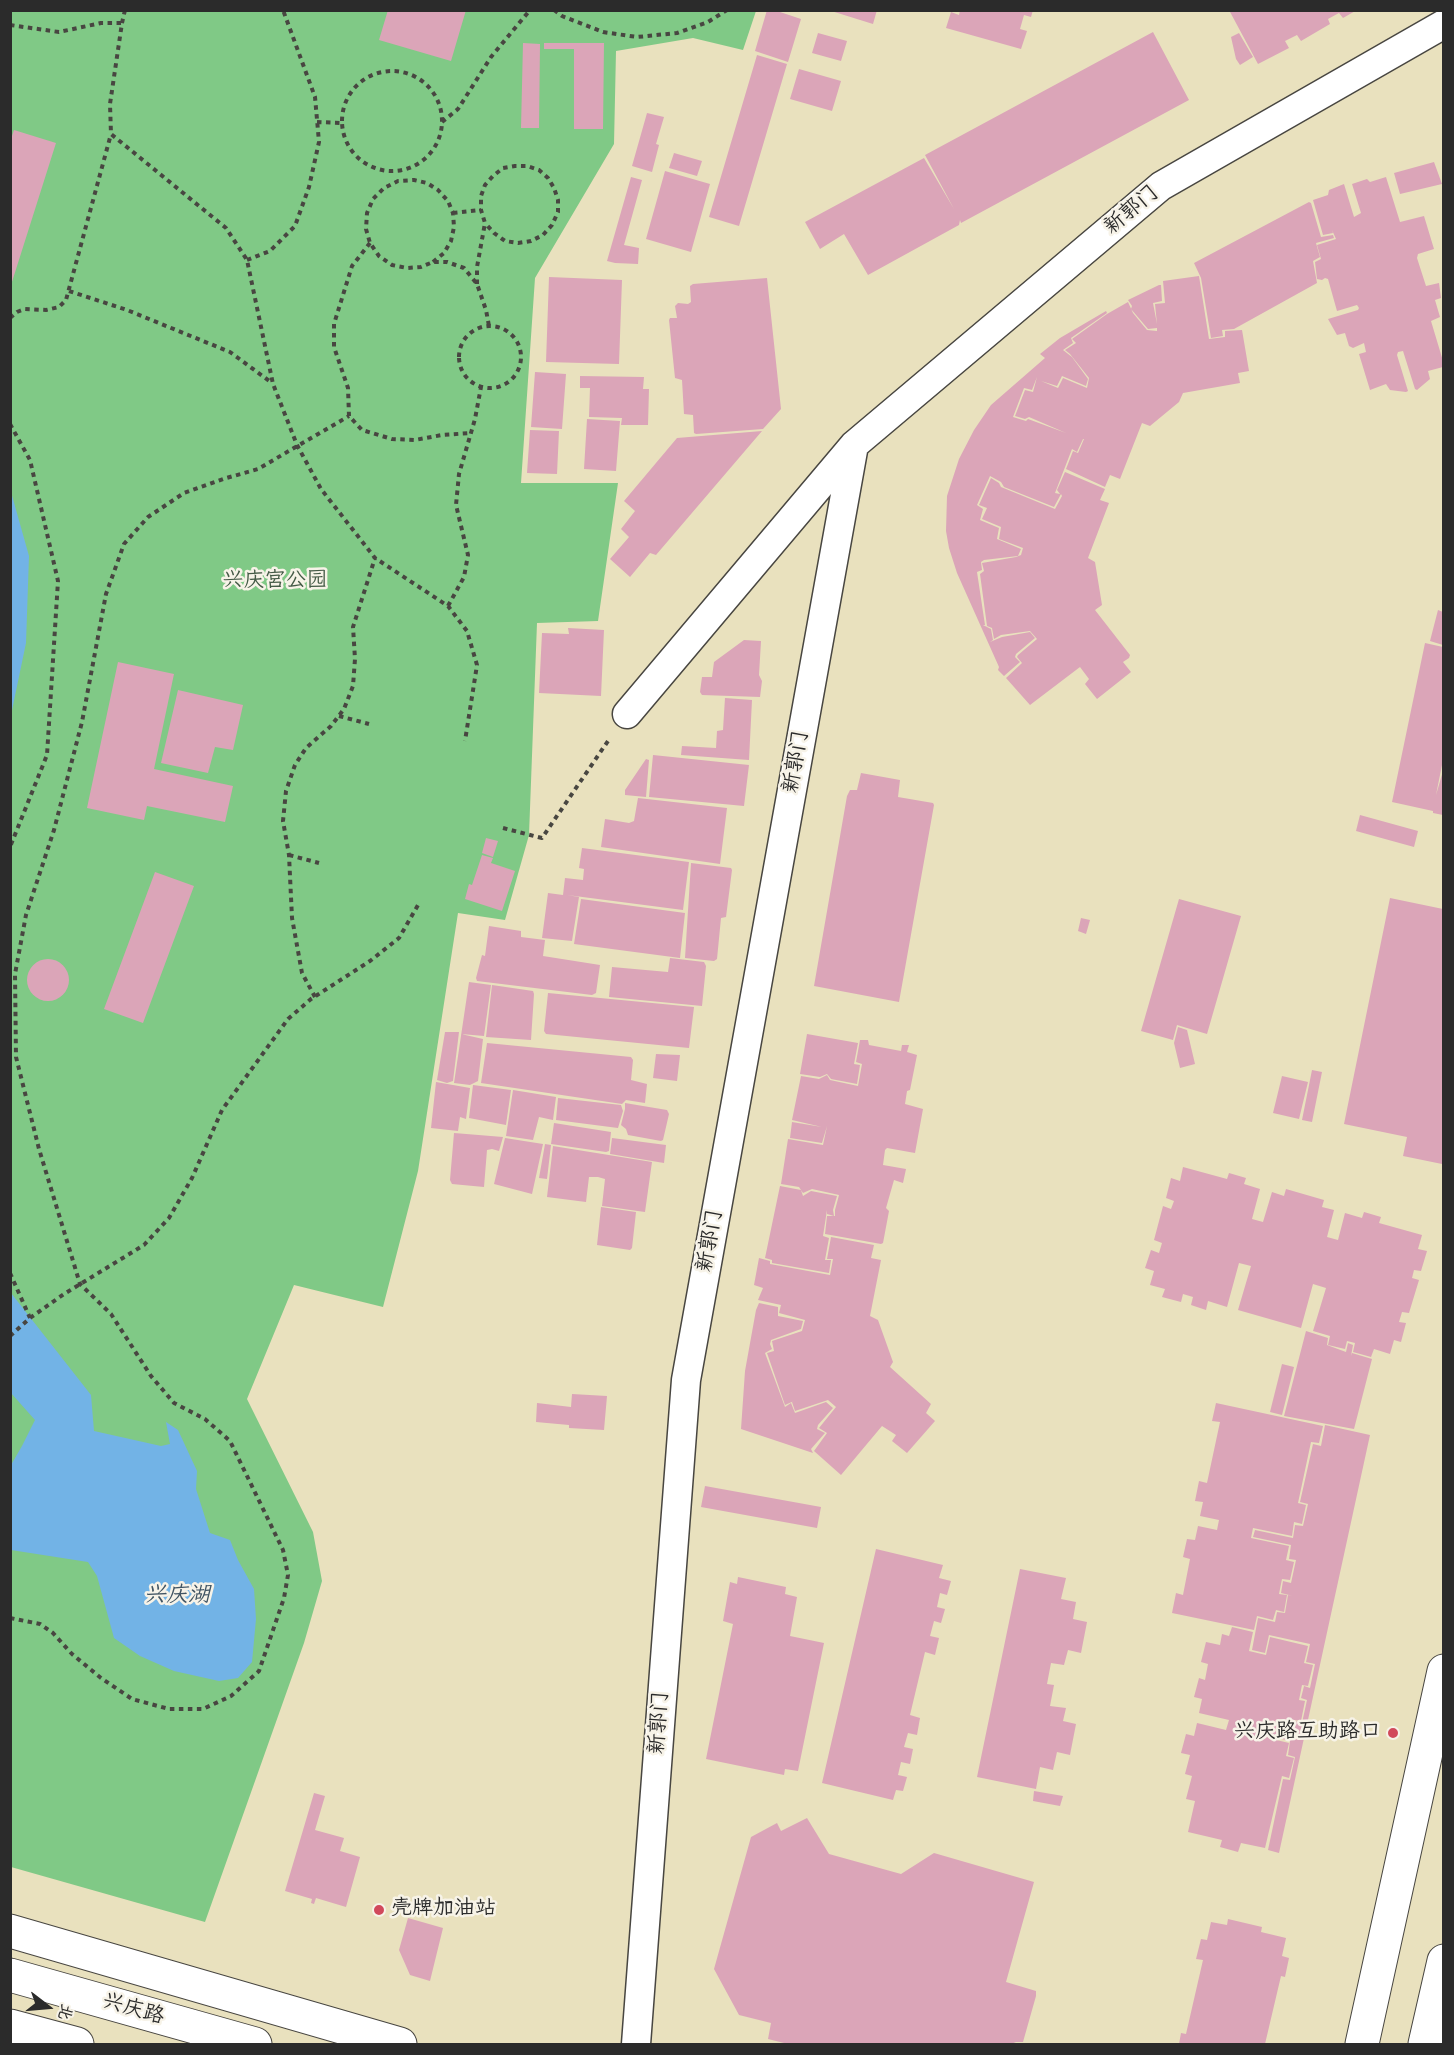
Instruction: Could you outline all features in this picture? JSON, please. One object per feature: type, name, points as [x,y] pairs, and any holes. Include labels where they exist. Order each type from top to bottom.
[{"type":"street","name":"新郭门","points":[[627,714],[854,445],[1161,186],[1443,24]]},
{"type":"street","name":"新郭门","points":[[636,2044],[686,1380],[854,445]]},
{"type":"street","points":[[1362,2044],[1443,1671]]},
{"type":"street","points":[[10,1931],[400,2044]]},
{"type":"street","points":[[1425,2044],[1443,1961]]},
{"type":"street","name":"兴庆路","points":[[10,1975],[255,2044]]},
{"type":"street","points":[[10,2026],[77,2044]]},
{"type":"path","points":[[10,318],[25,309],[46,310],[59,307],[66,300],[111,134],[110,104],[125,10]]},
{"type":"path","points":[[247,260],[270,251],[295,226],[309,186],[319,142],[315,98],[283,10]]},
{"type":"path","points":[[442,122],[458,109],[491,57],[530,10]]},
{"type":"path","points":[[554,10],[562,16],[603,32],[637,37],[677,33],[708,21],[727,10]]},
{"type":"path","points":[[10,25],[59,32],[101,23],[122,23]]},
{"type":"path","points":[[399,71],[414,75],[427,84],[436,97],[442,122],[438,142],[429,155],[417,165],[402,170],[386,171],[369,166],[356,155],[346,141],[342,123],[345,106],[352,91],[365,79],[381,72],[399,71]]},
{"type":"path","points":[[317,122],[342,123]]},
{"type":"path","points":[[111,134],[226,228],[247,260],[273,384],[297,446],[321,489],[375,558],[448,606],[467,631],[477,665],[465,741]]},
{"type":"path","points":[[515,166],[539,170],[548,178],[556,194],[558,212],[552,225],[543,235],[531,241],[518,243],[505,241],[485,223],[481,210],[481,196],[485,185],[503,168],[515,166]]},
{"type":"path","points":[[402,170],[405,180]]},
{"type":"path","points":[[414,180],[427,183],[438,190],[448,201],[453,213],[454,227],[451,241],[444,253],[433,262],[421,267],[407,268],[392,265],[379,256],[370,243],[366,229],[367,213],[374,200],[384,188],[398,181],[414,180]]},
{"type":"path","points":[[453,213],[481,210]]},
{"type":"path","points":[[485,223],[477,267],[477,284],[489,326]]},
{"type":"path","points":[[370,243],[352,266],[333,324],[334,347],[348,388],[349,416],[362,430],[392,439],[416,440],[471,433]]},
{"type":"path","points":[[433,262],[447,262],[464,268],[477,284]]},
{"type":"path","points":[[69,291],[127,310],[230,352],[273,384]]},
{"type":"path","points":[[489,326],[500,328],[509,332],[520,348],[521,357],[516,375],[509,382],[490,388],[481,387],[471,382],[464,374],[460,364],[463,343],[479,328],[489,326]]},
{"type":"path","points":[[448,606],[464,577],[468,555],[456,505],[459,474],[481,387]]},
{"type":"path","points":[[10,1618],[40,1624],[53,1633],[72,1654],[101,1678],[132,1699],[169,1709],[203,1709],[231,1696],[259,1671],[284,1598],[288,1575],[283,1550],[230,1441],[204,1419],[174,1403],[151,1376],[111,1314],[80,1284],[39,1149],[16,1057],[15,974],[26,915],[54,830],[82,722],[106,594],[124,544],[148,517],[183,493],[258,469],[349,416]]},
{"type":"path","points":[[10,424],[30,460],[58,581],[47,755],[10,847]]},
{"type":"path","points":[[315,997],[302,973],[296,947],[289,884],[289,855],[283,821],[286,791],[295,765],[306,748],[339,716],[353,686],[355,659],[353,627],[375,558]]},
{"type":"path","points":[[503,828],[542,838],[627,714]]},
{"type":"path","points":[[339,716],[369,724]]},
{"type":"path","points":[[289,855],[319,863]]},
{"type":"path","points":[[10,1336],[30,1318],[80,1284],[144,1245],[169,1218],[192,1178],[222,1110],[288,1019],[315,997],[370,961],[399,938],[418,906]]},
{"type":"path","points":[[10,1274],[30,1318]]},
{"type":"green space","name":"兴庆宫公园","points":[[10,11],[756,11],[743,50],[693,38],[616,51],[614,144],[535,278],[521,483],[618,483],[598,621],[537,623],[529,835],[505,920],[458,913],[418,1171],[383,1307],[294,1285],[247,1399],[313,1532],[322,1581],[304,1643],[205,1922],[11,1867]]},
{"type":"water","points":[[11,492],[29,556],[26,643],[11,715]]},
{"type":"water","name":"兴庆湖","points":[[11,1293],[91,1395],[94,1431],[161,1446],[170,1444],[166,1422],[178,1430],[197,1471],[196,1489],[210,1533],[230,1540],[254,1589],[256,1619],[252,1662],[238,1678],[219,1681],[174,1671],[140,1656],[114,1638],[97,1576],[88,1562],[11,1550],[11,1465],[35,1420],[11,1393]]},
{"type":"building","points":[[388,10],[466,10],[451,61],[379,40]]},
{"type":"building","points":[[767,10],[801,19],[788,62],[755,51]]},
{"type":"building","points":[[828,10],[877,10],[873,24]]},
{"type":"building","points":[[960,10],[1033,10],[1031,17],[1024,15],[1020,29],[1027,31],[1021,49],[946,28],[951,12],[959,15]]},
{"type":"building","points":[[1229,10],[1357,10],[1343,18],[1339,13],[1328,19],[1330,24],[1301,41],[1297,35],[1285,41],[1289,48],[1258,64]]},
{"type":"building","points":[[1153,32],[1189,100],[961,223],[960,220],[959,225],[868,275],[844,234],[820,249],[805,222],[924,158],[954,209],[925,155]]},
{"type":"building","points":[[818,33],[847,41],[841,61],[812,53]]},
{"type":"building","points":[[1239,33],[1253,57],[1240,65],[1236,59],[1231,37]]},
{"type":"building","points":[[523,43],[540,44],[539,128],[521,128]]},
{"type":"building","points":[[544,43],[604,43],[603,129],[574,129],[574,49],[544,49]]},
{"type":"building","points":[[757,55],[787,64],[739,226],[709,217]]},
{"type":"building","points":[[799,69],[841,81],[832,111],[790,99]]},
{"type":"building","points":[[647,113],[664,117],[656,144],[659,145],[652,172],[632,166]]},
{"type":"building","points":[[14,130],[56,143],[11,285],[10,142]]},
{"type":"building","points":[[674,153],[702,161],[697,176],[669,168]]},
{"type":"building","points":[[1434,162],[1442,184],[1400,194],[1394,173]]},
{"type":"building","points":[[665,171],[710,184],[691,252],[646,239]]},
{"type":"building","points":[[631,177],[642,180],[624,245],[639,248],[638,264],[615,263],[607,261]]},
{"type":"building","points":[[1386,177],[1400,222],[1424,216],[1434,249],[1418,254],[1417,258],[1426,286],[1439,283],[1441,298],[1435,300],[1440,317],[1431,321],[1443,367],[1428,371],[1430,379],[1417,390],[1403,351],[1398,352],[1408,391],[1406,392],[1390,390],[1386,384],[1370,390],[1359,354],[1366,352],[1364,343],[1353,348],[1349,346],[1345,333],[1337,335],[1328,319],[1359,308],[1357,305],[1337,311],[1328,279],[1317,279],[1315,262],[1321,259],[1317,245],[1336,239],[1332,230],[1333,233],[1323,235],[1313,200],[1328,195],[1329,190],[1344,184],[1354,217],[1361,213],[1352,184],[1367,179],[1370,182]]},
{"type":"building","points":[[1309,202],[1321,237],[1333,235],[1334,238],[1316,243],[1320,257],[1313,261],[1317,283],[1234,329],[1222,330],[1223,336],[1211,338],[1201,278],[1194,263]]},
{"type":"building","points":[[1199,276],[1209,339],[1225,337],[1225,331],[1242,330],[1249,371],[1238,373],[1240,383],[1183,393],[1179,402],[1150,426],[1142,423],[1120,479],[1110,475],[1105,487],[1066,469],[1073,451],[1078,453],[1084,439],[1077,452],[1072,449],[1055,493],[1060,494],[1057,490],[1065,472],[1105,489],[1100,500],[1109,503],[1088,558],[1095,562],[1102,605],[1095,610],[1130,655],[1123,662],[1131,672],[1097,699],[1085,684],[1089,679],[1080,667],[1030,705],[1006,678],[1022,663],[1018,655],[1037,639],[1030,631],[1001,635],[994,639],[992,628],[987,626],[980,574],[984,571],[982,563],[1016,557],[1021,555],[1023,548],[999,539],[1001,527],[982,519],[987,508],[979,505],[991,478],[1001,487],[1055,509],[1062,496],[1061,494],[1054,507],[1004,487],[1001,482],[990,476],[977,505],[983,509],[980,520],[999,528],[997,539],[1021,549],[1018,556],[984,560],[981,562],[982,570],[977,572],[985,625],[983,625],[991,629],[993,640],[990,642],[1002,637],[1030,632],[1035,638],[1016,654],[1015,657],[1020,662],[1004,676],[998,670],[999,667],[957,573],[949,548],[946,531],[947,496],[959,459],[974,430],[991,405],[1045,358],[1040,354],[1060,338],[1106,311],[1107,313],[1071,338],[1073,343],[1063,350],[1072,357],[1088,379],[1086,386],[1062,376],[1057,386],[1041,381],[1058,388],[1063,378],[1087,388],[1089,378],[1070,354],[1065,350],[1076,343],[1072,339],[1128,302],[1131,309],[1132,306],[1128,300],[1161,285],[1162,301],[1153,303],[1157,324],[1155,304],[1165,303],[1163,281]],"holes":[[[1131,309],[1148,329],[1157,328],[1157,331],[1147,330]],[[1037,377],[1033,392],[1025,390],[1015,416],[1025,419],[1029,417],[1066,433],[1028,419],[1026,421],[1013,417],[1024,388],[1032,390]]]},
{"type":"building","points":[[549,277],[622,280],[619,364],[546,362]]},
{"type":"building","points":[[767,278],[781,409],[763,429],[696,434],[694,433],[693,415],[684,414],[682,380],[675,378],[669,320],[677,318],[675,306],[678,303],[691,302],[690,286],[693,284]]},
{"type":"building","points":[[535,372],[566,374],[562,429],[531,427]]},
{"type":"building","points":[[580,376],[644,377],[643,389],[649,389],[648,425],[621,425],[622,418],[589,417],[590,388],[580,388]]},
{"type":"building","points":[[587,419],[620,421],[616,471],[584,469]]},
{"type":"building","points":[[530,430],[559,431],[557,474],[527,473]]},
{"type":"building","points":[[762,431],[656,555],[650,553],[630,577],[610,559],[629,537],[621,529],[635,511],[624,501],[677,438]]},
{"type":"building","points":[[1438,610],[1443,612],[1443,645],[1430,641]]},
{"type":"building","points":[[568,628],[604,630],[601,696],[539,693],[542,633],[569,634]]},
{"type":"building","points":[[744,640],[761,641],[760,697],[702,695],[700,692],[702,677],[712,677],[714,662]]},
{"type":"building","points":[[1425,643],[1443,647],[1443,760],[1436,795],[1443,771],[1443,815],[1392,802]]},
{"type":"building","points":[[118,662],[174,674],[154,769],[233,786],[225,822],[147,806],[144,820],[87,808]]},
{"type":"building","points":[[178,690],[243,705],[233,750],[215,747],[208,773],[161,763]]},
{"type":"building","points":[[725,698],[752,700],[749,760],[681,755],[682,746],[716,748],[717,731],[723,730]]},
{"type":"building","points":[[653,755],[749,765],[744,806],[649,797]]},
{"type":"building","points":[[646,759],[649,760],[646,797],[625,795],[625,790]]},
{"type":"building","points":[[861,773],[900,780],[898,797],[934,805],[899,1002],[814,986],[847,796],[850,790],[857,790]]},
{"type":"building","points":[[638,798],[727,808],[720,864],[601,847],[605,819],[629,823],[634,821]]},
{"type":"building","points":[[1360,815],[1418,831],[1414,847],[1356,831]]},
{"type":"building","points":[[486,838],[498,841],[493,857],[482,853]]},
{"type":"building","points":[[582,848],[689,862],[683,910],[567,895],[579,897],[572,941],[542,938],[548,893],[563,895],[565,878],[583,880],[584,869],[579,868]]},
{"type":"building","points":[[482,855],[493,858],[491,863],[515,871],[502,911],[465,899]]},
{"type":"building","points":[[691,863],[731,868],[732,870],[726,917],[721,918],[717,959],[714,961],[685,958]]},
{"type":"building","points":[[155,872],[194,886],[143,1023],[104,1009]]},
{"type":"building","points":[[1390,898],[1443,909],[1442,1164],[1403,1156],[1407,1137],[1344,1124]]},
{"type":"building","points":[[581,899],[685,913],[680,958],[574,944]]},
{"type":"building","points":[[1179,899],[1241,916],[1207,1034],[1177,1025],[1173,1040],[1141,1031]]},
{"type":"building","points":[[1081,918],[1090,920],[1086,934],[1078,931]]},
{"type":"building","points":[[489,926],[521,931],[521,937],[545,940],[543,956],[600,965],[596,993],[592,995],[477,981],[482,955],[485,956]]},
{"type":"building","points":[[670,958],[704,962],[706,966],[702,1006],[609,997],[612,967],[668,972]]},
{"type":"building","points":[[48,959],[56,960],[63,965],[68,972],[68,988],[63,995],[56,1000],[48,1001],[40,1000],[33,995],[28,988],[27,980],[28,972],[33,965],[40,960]]},
{"type":"building","points":[[469,982],[491,985],[484,1036],[461,1034]]},
{"type":"building","points":[[492,985],[533,991],[531,1040],[486,1037]]},
{"type":"building","points":[[548,993],[694,1007],[689,1048],[546,1034],[544,1031]]},
{"type":"building","points":[[1178,1027],[1187,1030],[1195,1064],[1180,1068],[1174,1043]]},
{"type":"building","points":[[445,1032],[459,1032],[453,1081],[447,1083],[437,1080]]},
{"type":"building","points":[[461,1034],[483,1039],[478,1081],[470,1085],[454,1083]]},
{"type":"building","points":[[807,1034],[858,1043],[854,1064],[860,1065],[857,1084],[831,1079],[827,1074],[820,1077],[800,1074]]},
{"type":"building","points":[[860,1040],[868,1040],[869,1045],[901,1051],[902,1045],[909,1045],[907,1052],[917,1055],[905,1104],[923,1109],[915,1153],[887,1148],[885,1150],[883,1165],[906,1169],[903,1183],[894,1180],[886,1208],[889,1211],[881,1244],[825,1234],[827,1216],[835,1216],[839,1195],[812,1189],[803,1193],[799,1187],[781,1184],[788,1139],[823,1145],[827,1126],[822,1143],[790,1138],[792,1122],[822,1127],[792,1120],[801,1076],[819,1079],[827,1075],[830,1080],[858,1086],[862,1064],[856,1062]]},
{"type":"building","points":[[487,1043],[631,1057],[633,1060],[631,1080],[647,1084],[645,1103],[626,1100],[622,1104],[481,1083]]},
{"type":"building","points":[[656,1054],[680,1055],[677,1081],[653,1078]]},
{"type":"building","points":[[1312,1070],[1322,1072],[1312,1122],[1302,1120]]},
{"type":"building","points":[[1282,1076],[1308,1082],[1299,1119],[1273,1113]]},
{"type":"building","points":[[436,1082],[470,1088],[466,1119],[460,1117],[458,1131],[431,1128]]},
{"type":"building","points":[[473,1085],[511,1090],[506,1125],[469,1118]]},
{"type":"building","points":[[513,1090],[556,1097],[553,1120],[539,1117],[533,1140],[506,1136]]},
{"type":"building","points":[[558,1098],[621,1105],[623,1111],[618,1128],[556,1120]]},
{"type":"building","points":[[625,1103],[667,1110],[669,1114],[663,1140],[628,1135],[626,1129],[621,1125]]},
{"type":"building","points":[[554,1123],[611,1132],[609,1151],[551,1144]]},
{"type":"building","points":[[454,1133],[503,1137],[499,1151],[487,1150],[484,1187],[452,1184],[450,1180]]},
{"type":"building","points":[[505,1138],[543,1144],[532,1194],[494,1184]]},
{"type":"building","points":[[612,1138],[666,1145],[664,1163],[610,1154]]},
{"type":"building","points":[[545,1144],[551,1145],[547,1179],[539,1178]]},
{"type":"building","points":[[553,1146],[652,1162],[645,1212],[602,1206],[605,1179],[598,1177],[589,1177],[586,1202],[547,1197]]},
{"type":"building","points":[[1183,1167],[1227,1179],[1229,1173],[1246,1178],[1244,1184],[1260,1189],[1252,1219],[1263,1222],[1272,1192],[1284,1196],[1286,1189],[1324,1200],[1322,1207],[1334,1210],[1327,1237],[1338,1240],[1345,1213],[1362,1218],[1364,1212],[1381,1217],[1379,1223],[1422,1235],[1418,1249],[1427,1251],[1421,1271],[1414,1270],[1412,1278],[1419,1280],[1409,1313],[1402,1312],[1399,1322],[1406,1323],[1401,1342],[1394,1340],[1390,1354],[1374,1349],[1371,1357],[1353,1352],[1355,1343],[1347,1341],[1345,1349],[1328,1345],[1330,1336],[1313,1331],[1326,1288],[1313,1284],[1301,1328],[1238,1310],[1251,1266],[1239,1263],[1227,1307],[1208,1301],[1206,1310],[1191,1305],[1193,1297],[1183,1294],[1181,1302],[1162,1297],[1165,1289],[1150,1285],[1154,1271],[1145,1268],[1151,1250],[1159,1253],[1162,1243],[1154,1240],[1163,1206],[1171,1209],[1174,1201],[1166,1198],[1171,1178],[1180,1181]]},
{"type":"building","points":[[780,1186],[801,1190],[803,1196],[811,1191],[837,1196],[833,1210],[834,1216],[827,1214],[827,1210],[823,1236],[829,1238],[825,1260],[831,1260],[829,1273],[772,1263],[772,1260],[765,1258]]},
{"type":"building","points":[[601,1207],[636,1212],[630,1250],[597,1245]]},
{"type":"building","points":[[831,1237],[874,1245],[871,1258],[881,1260],[870,1316],[878,1320],[893,1362],[890,1367],[931,1404],[926,1413],[935,1421],[907,1453],[892,1441],[896,1435],[882,1426],[841,1475],[814,1451],[827,1433],[819,1428],[836,1407],[828,1400],[795,1411],[792,1402],[794,1401],[785,1405],[767,1353],[774,1351],[772,1341],[802,1331],[805,1320],[779,1313],[781,1305],[758,1300],[763,1288],[754,1285],[759,1258],[770,1261],[770,1264],[830,1275],[833,1259],[827,1259]]},
{"type":"building","points":[[759,1303],[778,1307],[778,1316],[803,1321],[801,1329],[771,1340],[772,1349],[765,1353],[785,1407],[791,1403],[795,1413],[826,1402],[833,1408],[818,1425],[817,1429],[825,1433],[811,1449],[813,1453],[741,1429],[745,1371]]},
{"type":"building","points":[[1306,1331],[1328,1338],[1327,1345],[1346,1352],[1348,1343],[1353,1345],[1351,1356],[1352,1353],[1372,1359],[1354,1429],[1284,1416]]},
{"type":"building","points":[[1282,1364],[1294,1367],[1282,1415],[1270,1412]]},
{"type":"building","points":[[572,1394],[607,1396],[604,1430],[569,1428],[569,1425],[536,1422],[537,1403],[571,1407]]},
{"type":"building","points":[[1216,1403],[1323,1426],[1319,1443],[1311,1442],[1298,1503],[1306,1505],[1302,1524],[1294,1522],[1292,1536],[1253,1528],[1251,1538],[1289,1546],[1286,1560],[1294,1562],[1290,1580],[1282,1579],[1279,1594],[1287,1595],[1284,1612],[1276,1610],[1273,1620],[1257,1616],[1254,1630],[1172,1613],[1176,1593],[1183,1595],[1190,1559],[1183,1557],[1187,1539],[1195,1540],[1198,1526],[1217,1530],[1219,1520],[1200,1516],[1203,1502],[1195,1501],[1199,1481],[1207,1483],[1220,1422],[1212,1421]]},
{"type":"building","points":[[1325,1425],[1370,1435],[1279,1853],[1268,1850],[1283,1779],[1290,1780],[1295,1757],[1288,1755],[1290,1741],[1270,1736],[1271,1730],[1292,1735],[1295,1721],[1302,1723],[1307,1700],[1301,1698],[1304,1686],[1310,1688],[1315,1664],[1306,1662],[1310,1644],[1269,1635],[1265,1653],[1252,1650],[1258,1618],[1275,1622],[1277,1612],[1285,1613],[1288,1595],[1293,1596],[1281,1593],[1283,1581],[1291,1583],[1296,1560],[1289,1559],[1291,1545],[1253,1537],[1255,1530],[1293,1538],[1295,1525],[1303,1526],[1308,1504],[1300,1502],[1313,1444],[1321,1446]]},
{"type":"building","points":[[705,1486],[821,1507],[817,1528],[701,1507]]},
{"type":"building","points":[[876,1549],[943,1565],[939,1578],[951,1581],[947,1595],[940,1593],[937,1607],[945,1609],[941,1623],[934,1621],[930,1636],[939,1638],[935,1655],[925,1652],[910,1715],[920,1718],[917,1735],[908,1733],[904,1747],[913,1749],[910,1764],[901,1762],[898,1775],[907,1777],[903,1791],[896,1790],[893,1800],[822,1783]]},
{"type":"building","points":[[1020,1569],[1066,1578],[1061,1599],[1076,1602],[1073,1619],[1087,1622],[1081,1653],[1068,1650],[1064,1665],[1051,1663],[1047,1684],[1054,1685],[1050,1706],[1066,1708],[1063,1721],[1076,1724],[1070,1755],[1057,1752],[1053,1770],[1040,1767],[1036,1789],[977,1777]]},
{"type":"building","points":[[738,1577],[786,1587],[785,1594],[797,1597],[790,1636],[824,1643],[798,1771],[785,1769],[784,1775],[706,1759],[733,1624],[723,1621],[730,1582],[737,1584]]},
{"type":"building","points":[[1232,1627],[1253,1632],[1249,1651],[1266,1655],[1270,1637],[1308,1646],[1304,1663],[1313,1665],[1308,1686],[1302,1685],[1299,1700],[1305,1701],[1301,1721],[1294,1720],[1291,1733],[1270,1728],[1268,1738],[1289,1743],[1286,1756],[1294,1758],[1289,1778],[1282,1776],[1265,1848],[1241,1843],[1238,1852],[1220,1847],[1222,1840],[1188,1832],[1195,1801],[1186,1799],[1192,1776],[1185,1774],[1190,1755],[1181,1753],[1186,1734],[1194,1736],[1197,1723],[1226,1730],[1229,1720],[1199,1713],[1202,1699],[1194,1697],[1199,1678],[1205,1680],[1208,1664],[1201,1662],[1206,1642],[1220,1645],[1222,1634],[1229,1636]]},
{"type":"building","points":[[1034,1791],[1063,1796],[1060,1806],[1033,1801]]},
{"type":"building","points":[[314,1793],[325,1796],[315,1830],[344,1838],[340,1851],[360,1857],[346,1907],[316,1898],[314,1904],[311,1903],[312,1899],[285,1891]]},
{"type":"building","points":[[807,1818],[829,1854],[901,1874],[934,1853],[1034,1882],[1006,1982],[1036,1991],[1023,2042],[1011,2044],[788,2044],[768,2039],[771,2023],[739,2015],[714,1969],[751,1837],[777,1823],[781,1831]]},
{"type":"building","points":[[408,1918],[443,1928],[430,1981],[410,1975],[399,1950]]},
{"type":"building","points":[[1228,1919],[1262,1927],[1261,1932],[1286,1938],[1282,1956],[1289,1958],[1285,1977],[1281,1976],[1265,2044],[1179,2044],[1181,2033],[1186,2034],[1203,1960],[1196,1959],[1201,1939],[1207,1940],[1211,1922],[1227,1925]]},
{"type":"place","name":"兴庆路互助路口","points":[[1393,1733]]},
{"type":"place","name":"壳牌加油站","points":[[379,1910]]}]
